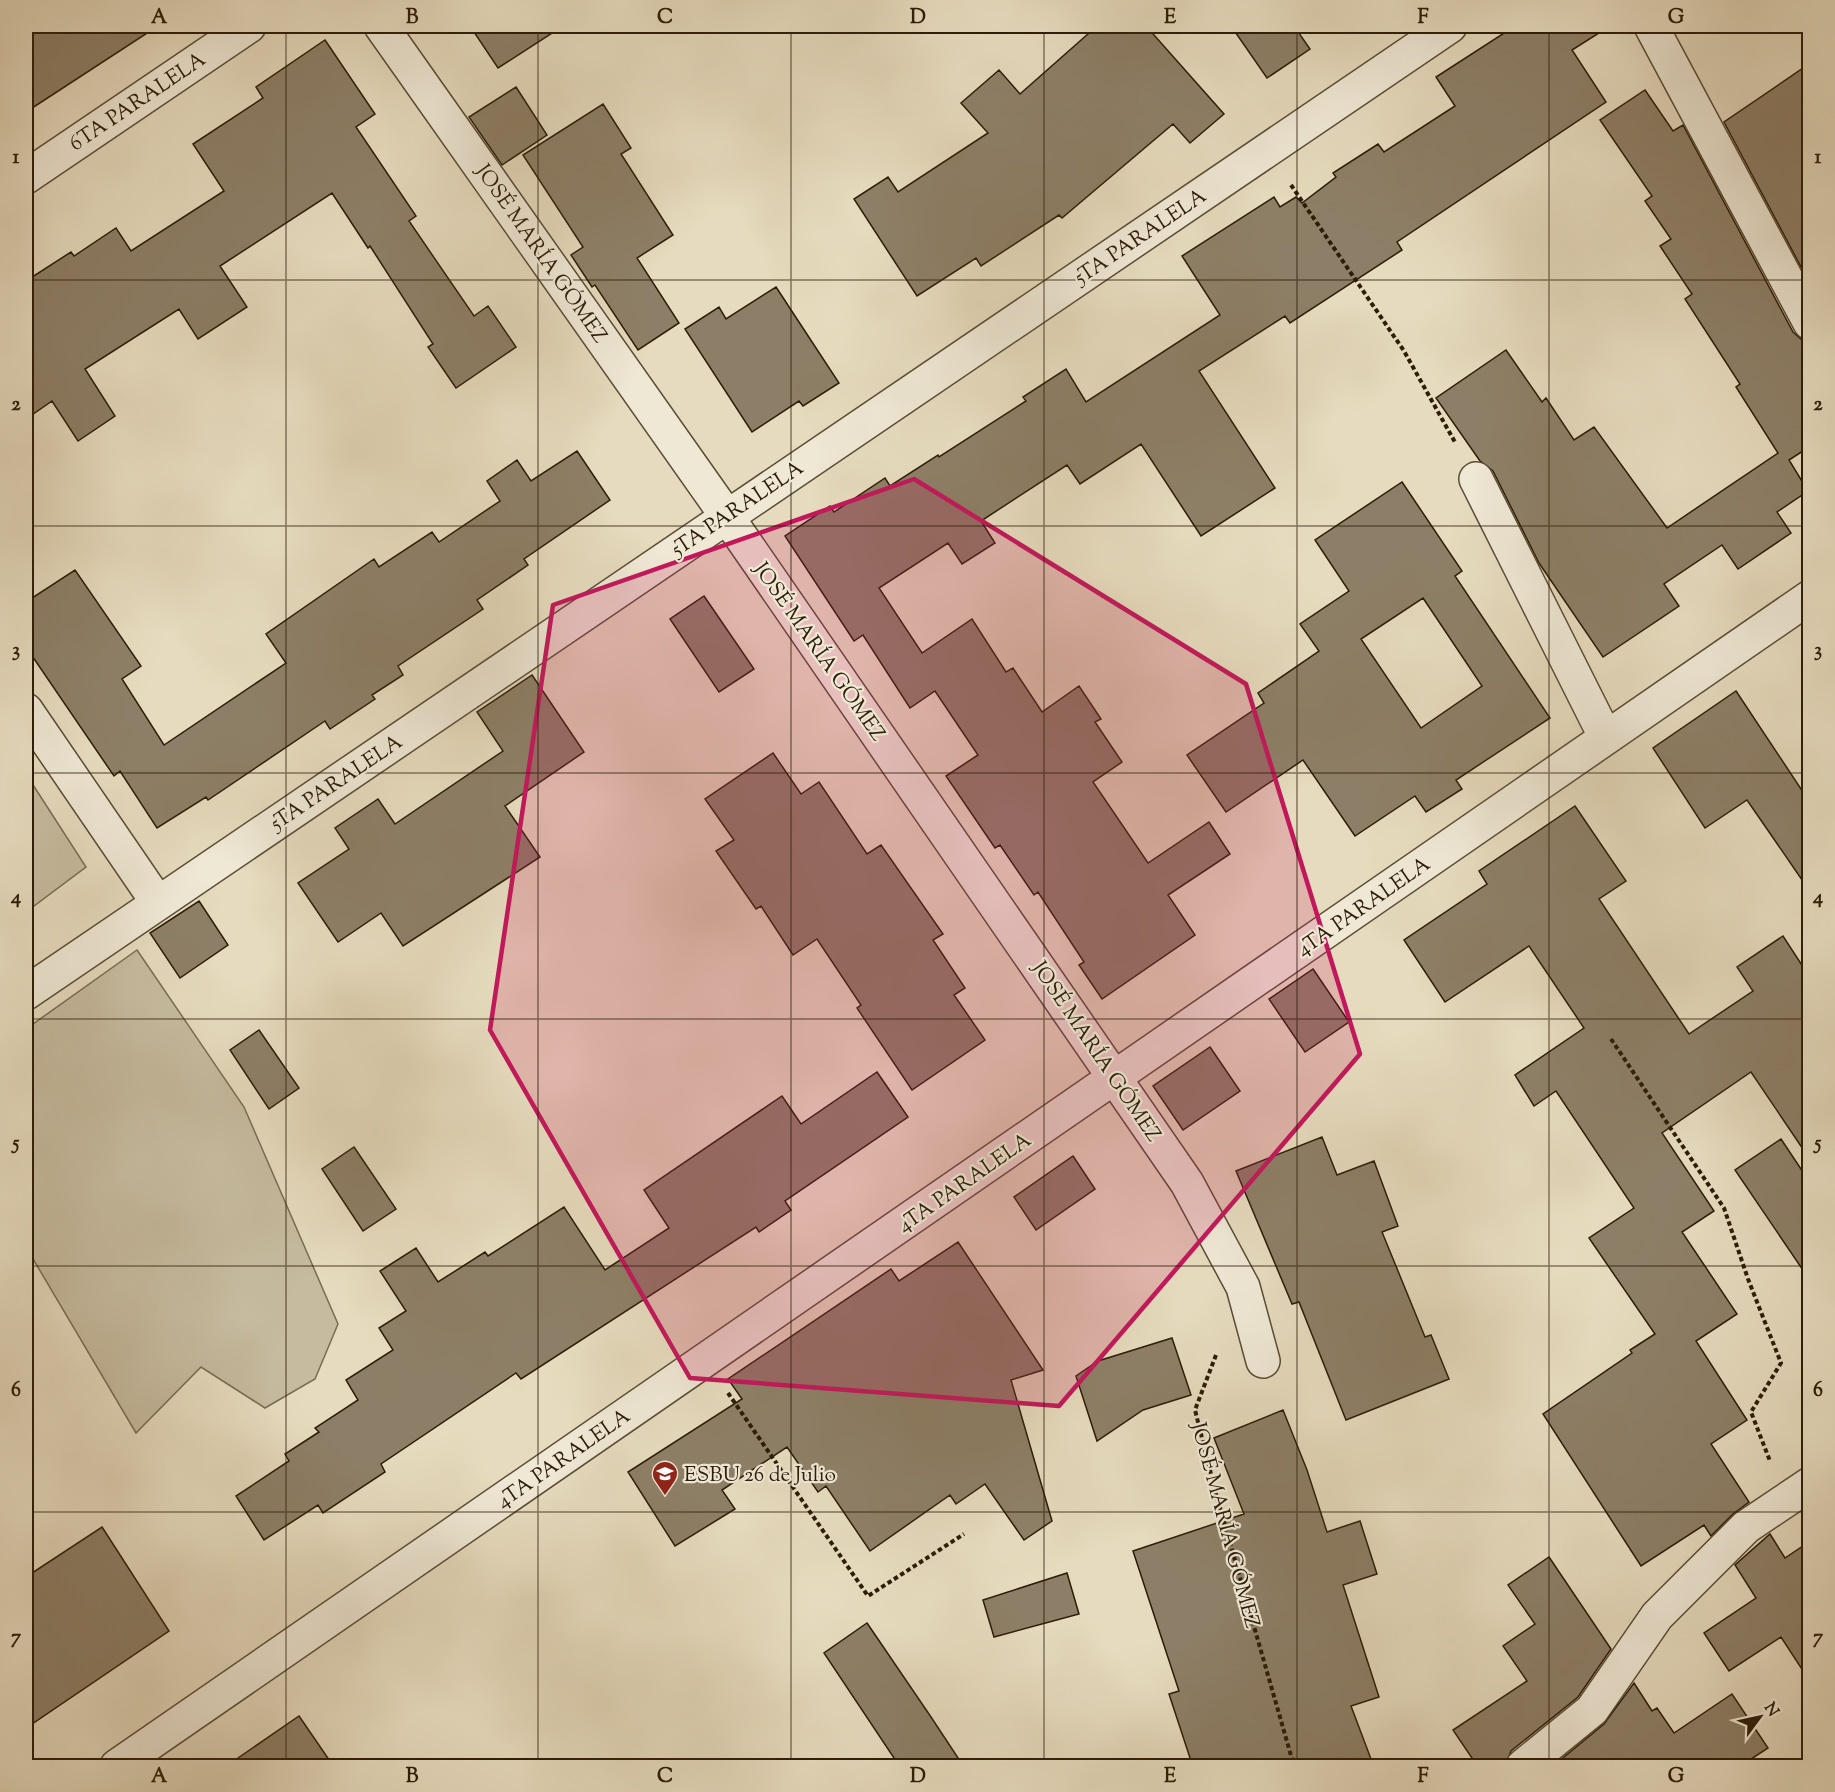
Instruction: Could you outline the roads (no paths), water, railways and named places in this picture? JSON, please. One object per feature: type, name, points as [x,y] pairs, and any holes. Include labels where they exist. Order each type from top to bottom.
[{"type":"street","name":"6TA PARALELA","points":[[26,177],[249,26]]},
{"type":"street","name":"JOSÉ MARÍA GÓMEZ","points":[[381,26],[726,515],[1187,1183],[1243,1287],[1263,1361]]},
{"type":"street","name":"5TA PARALELA","points":[[26,993],[726,515],[1450,26]]},
{"type":"street","points":[[1651,26],[1809,323]]},
{"type":"street","points":[[1476,479],[1606,738]]},
{"type":"street","name":"4TA PARALELA","points":[[117,1767],[1809,597]]},
{"type":"street","points":[[26,710],[158,903]]},
{"type":"street","points":[[1523,1767],[1592,1710],[1665,1608],[1746,1527],[1797,1492]]},
{"type":"place","name":"ESBU 26 de Julio","points":[[665,1497]]}]
